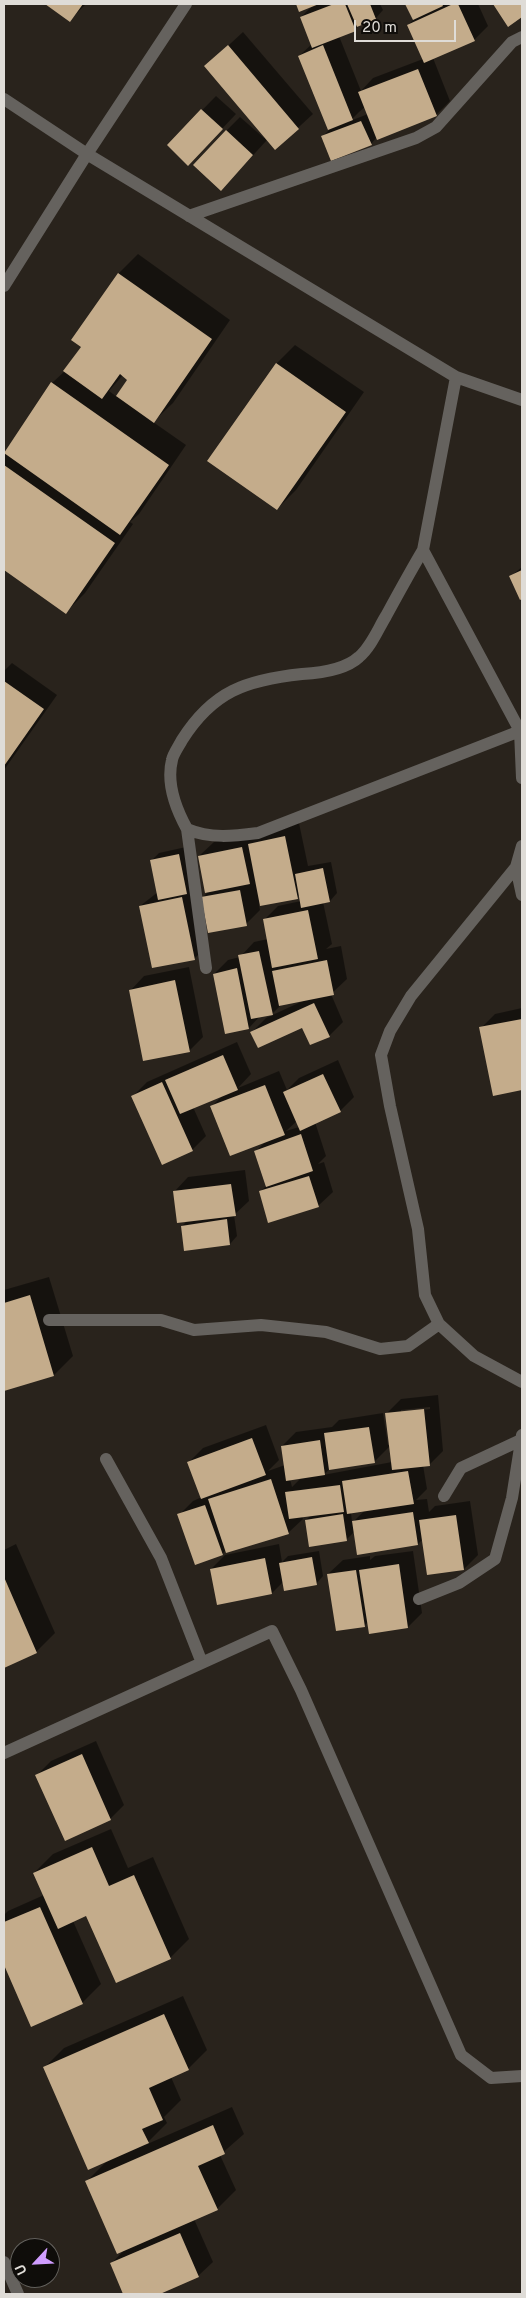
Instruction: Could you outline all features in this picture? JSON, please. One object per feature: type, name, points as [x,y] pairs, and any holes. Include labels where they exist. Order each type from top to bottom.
[{"type":"street","points":[[4,286],[87,154],[186,4]]},
{"type":"street","points":[[189,216],[416,138],[436,127],[512,42],[522,37]]},
{"type":"street","points":[[4,99],[87,154],[456,377],[522,400]]},
{"type":"street","points":[[206,968],[187,829],[176,810],[171,783],[172,760],[201,713],[230,690],[285,676],[318,673],[340,668],[359,657],[373,639],[422,550],[456,377]]},
{"type":"street","points":[[422,550],[521,731],[522,778]]},
{"type":"street","points":[[187,829],[200,835],[230,836],[258,833],[521,731]]},
{"type":"street","points":[[522,846],[516,867],[411,996],[390,1030],[381,1055],[390,1106],[418,1229],[425,1295],[439,1324],[474,1356],[522,1382]]},
{"type":"street","points":[[516,867],[522,895]]},
{"type":"street","points":[[49,1320],[161,1320],[194,1330],[261,1325],[326,1332],[380,1349],[408,1346],[439,1324]]},
{"type":"street","points":[[444,1496],[461,1468],[522,1438]]},
{"type":"street","points":[[419,1599],[459,1583],[495,1559],[512,1498],[522,1438]]},
{"type":"street","points":[[106,1459],[161,1558],[202,1663]]},
{"type":"street","points":[[4,1753],[272,1631],[301,1690],[461,2055],[491,2078],[522,2076]]},
{"type":"street","points":[[4,2262],[18,2294]]},
{"type":"building","points":[[45,4],[83,4],[70,22]]},
{"type":"building","points":[[296,4],[319,4],[299,12]]},
{"type":"building","points":[[334,4],[345,4],[356,31],[312,48],[300,17]]},
{"type":"building","points":[[347,4],[370,4],[376,19],[357,27]]},
{"type":"building","points":[[405,4],[442,4],[443,6],[413,20]]},
{"type":"building","points":[[453,4],[458,4],[475,41],[424,63],[407,25]]},
{"type":"building","points":[[493,4],[522,4],[522,17],[508,27]]},
{"type":"building","points":[[228,45],[299,129],[275,150],[204,66]]},
{"type":"building","points":[[323,45],[353,120],[328,130],[298,56]]},
{"type":"building","points":[[418,69],[437,116],[377,140],[358,92]]},
{"type":"building","points":[[201,109],[223,129],[188,166],[167,145]]},
{"type":"building","points":[[361,121],[372,145],[331,161],[321,136]]},
{"type":"building","points":[[226,130],[253,155],[221,191],[193,165]]},
{"type":"building","points":[[118,273],[212,339],[154,423],[116,396],[127,380],[120,374],[102,399],[63,371],[81,347],[71,340]]},
{"type":"building","points":[[276,363],[346,412],[277,510],[207,461]]},
{"type":"building","points":[[51,382],[169,465],[120,535],[4,453]]},
{"type":"building","points":[[4,465],[115,543],[66,614],[4,570]]},
{"type":"building","points":[[522,570],[522,599],[520,600],[509,576]]},
{"type":"building","points":[[4,681],[44,709],[4,766]]},
{"type":"building","points":[[285,836],[298,899],[260,906],[248,844]]},
{"type":"building","points":[[242,847],[250,884],[205,893],[198,856]]},
{"type":"building","points":[[179,854],[187,894],[158,900],[150,860]]},
{"type":"building","points":[[323,868],[330,902],[301,908],[295,874]]},
{"type":"building","points":[[240,890],[247,926],[208,933],[201,897]]},
{"type":"building","points":[[182,897],[195,960],[152,968],[139,906]]},
{"type":"building","points":[[308,910],[318,959],[272,968],[263,919]]},
{"type":"building","points":[[259,951],[273,1015],[251,1019],[238,955]]},
{"type":"building","points":[[327,960],[334,995],[279,1006],[272,971]]},
{"type":"building","points":[[237,968],[249,1029],[225,1034],[213,974]]},
{"type":"building","points":[[175,980],[190,1052],[143,1061],[129,990]]},
{"type":"building","points":[[314,1003],[330,1037],[310,1045],[302,1028],[258,1048],[250,1032]]},
{"type":"building","points":[[522,1019],[522,1090],[493,1096],[479,1027]]},
{"type":"building","points":[[223,1055],[238,1090],[180,1114],[165,1080]]},
{"type":"building","points":[[323,1074],[341,1112],[300,1131],[283,1092]]},
{"type":"building","points":[[162,1082],[193,1151],[162,1165],[131,1096]]},
{"type":"building","points":[[265,1085],[285,1135],[230,1156],[210,1106]]},
{"type":"building","points":[[301,1134],[313,1171],[266,1187],[254,1151]]},
{"type":"building","points":[[309,1176],[319,1207],[268,1223],[259,1191]]},
{"type":"building","points":[[231,1184],[236,1216],[177,1223],[173,1191]]},
{"type":"building","points":[[227,1219],[230,1245],[184,1251],[181,1226]]},
{"type":"building","points":[[30,1295],[54,1376],[4,1391],[4,1303]]},
{"type":"building","points":[[424,1409],[430,1466],[392,1470],[385,1413]]},
{"type":"building","points":[[369,1427],[375,1463],[329,1470],[324,1433]]},
{"type":"building","points":[[252,1438],[266,1475],[201,1499],[187,1462]]},
{"type":"building","points":[[320,1440],[325,1475],[286,1481],[281,1446]]},
{"type":"building","points":[[408,1471],[414,1504],[347,1514],[342,1481]]},
{"type":"building","points":[[271,1479],[289,1534],[226,1553],[208,1499]]},
{"type":"building","points":[[340,1485],[344,1512],[289,1519],[285,1492]]},
{"type":"building","points":[[205,1505],[223,1555],[195,1565],[177,1514]]},
{"type":"building","points":[[413,1512],[418,1545],[357,1555],[352,1521]]},
{"type":"building","points":[[343,1514],[347,1541],[309,1547],[305,1520]]},
{"type":"building","points":[[456,1515],[464,1570],[427,1575],[419,1520]]},
{"type":"building","points":[[312,1557],[317,1585],[284,1591],[279,1563]]},
{"type":"building","points":[[265,1558],[272,1594],[217,1605],[210,1569]]},
{"type":"building","points":[[399,1564],[408,1628],[369,1634],[359,1570]]},
{"type":"building","points":[[356,1570],[365,1627],[336,1631],[327,1574]]},
{"type":"building","points":[[4,1577],[37,1653],[4,1668]]},
{"type":"building","points":[[82,1754],[111,1820],[65,1841],[35,1775]]},
{"type":"building","points":[[92,1847],[109,1886],[134,1875],[171,1959],[116,1983],[86,1916],[58,1929],[33,1873]]},
{"type":"building","points":[[40,1907],[83,2004],[31,2027],[4,1965],[4,1922]]},
{"type":"building","points":[[164,2014],[189,2070],[149,2088],[163,2120],[142,2129],[149,2143],[88,2170],[43,2067]]},
{"type":"building","points":[[213,2125],[225,2154],[198,2166],[218,2210],[117,2254],[85,2181]]},
{"type":"building","points":[[180,2233],[199,2277],[160,2294],[123,2294],[110,2263]]}]
